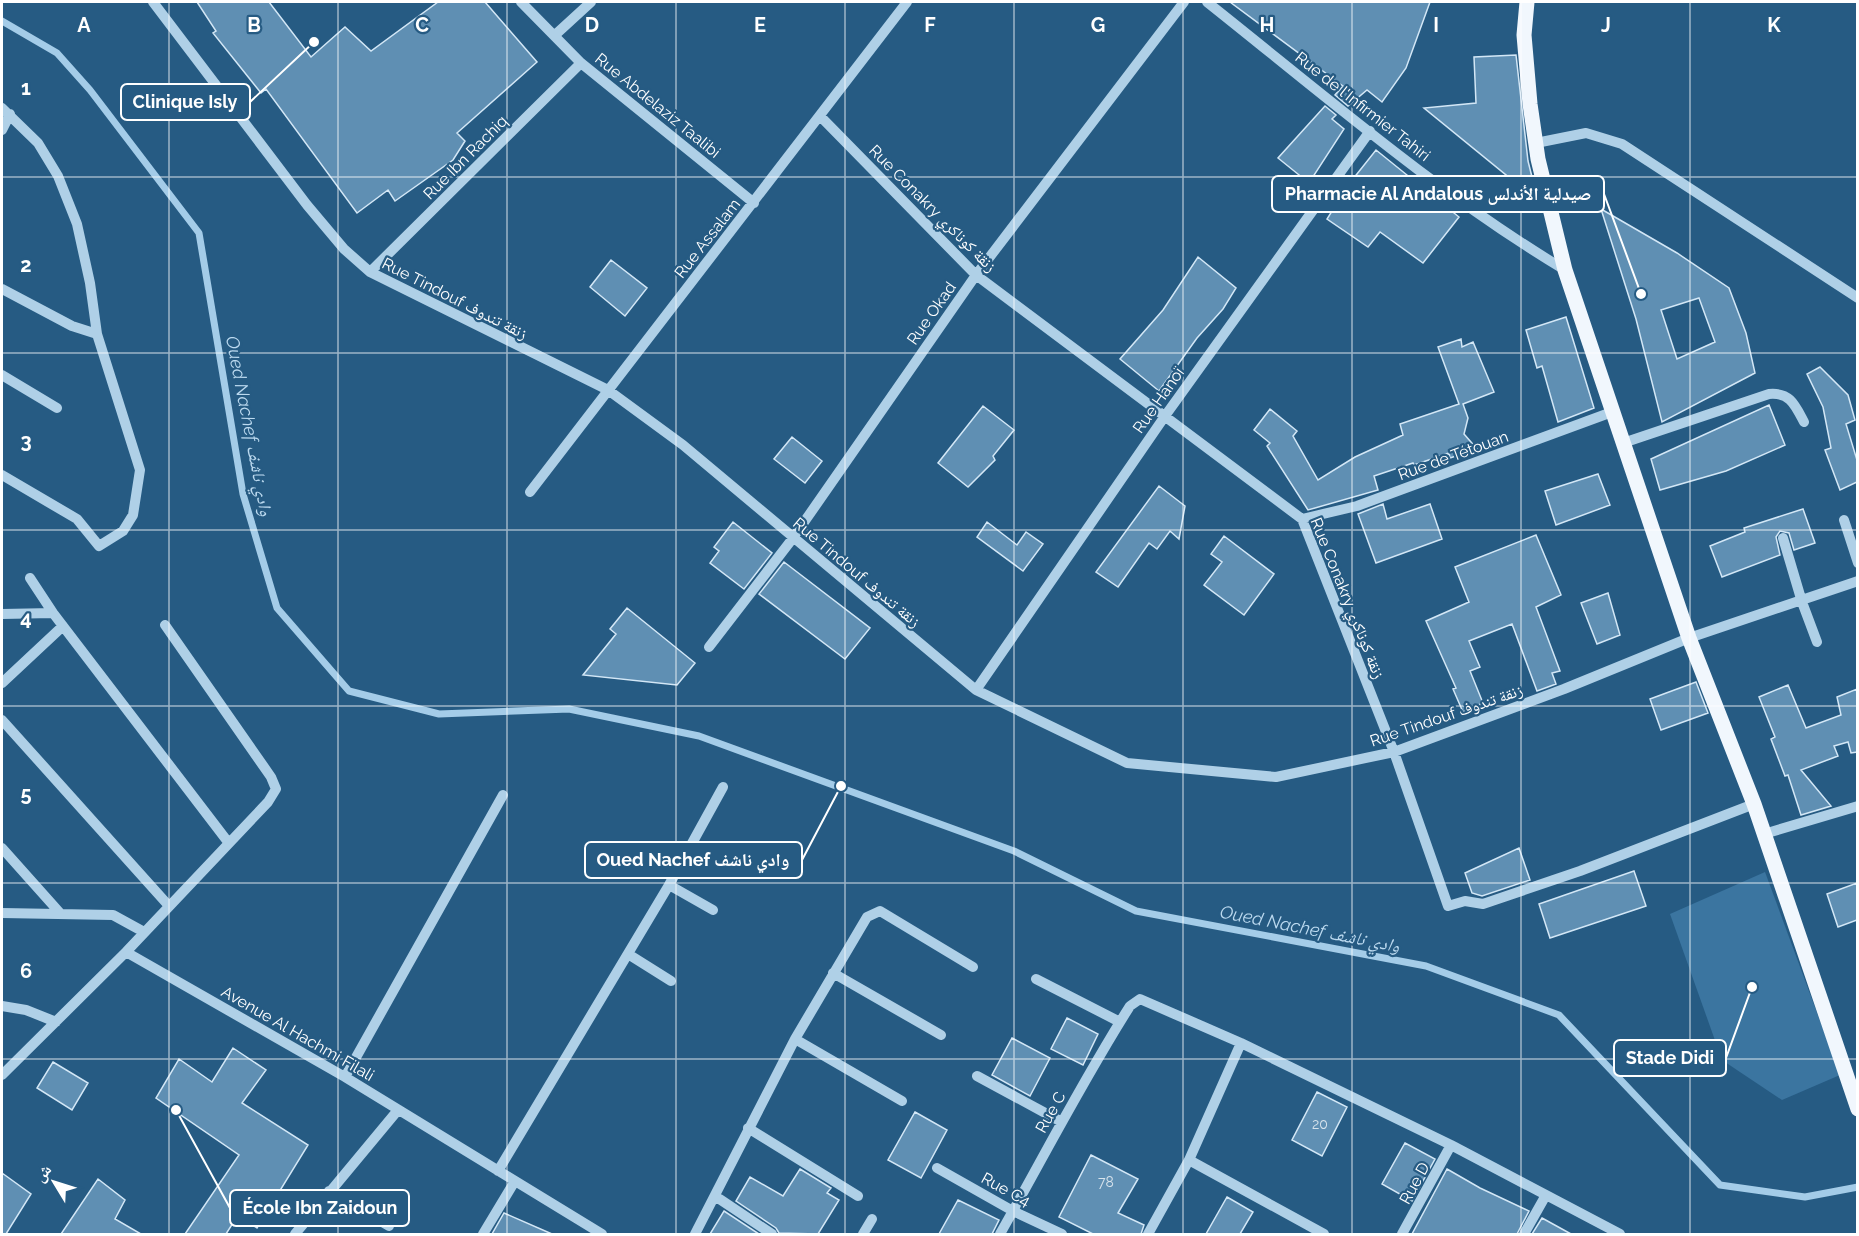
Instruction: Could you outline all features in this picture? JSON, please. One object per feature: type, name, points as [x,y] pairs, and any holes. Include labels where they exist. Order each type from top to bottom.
[{"type":"main road","points":[[1527,2],[1524,35],[1536,143],[1565,270],[1689,638],[1754,804],[1857,1109]]},
{"type":"street","name":"Rue Tindouf زنقة تندوف","points":[[153,2],[307,205],[344,249],[370,272],[608,390],[683,445],[976,690],[1127,763],[1276,777],[1394,752],[1564,689],[1689,638],[1802,602],[1857,581]]},
{"type":"street","name":"Rue Abdelaziz Taalibi","points":[[521,2],[581,63],[754,203]]},
{"type":"street","points":[[555,35],[591,2]]},
{"type":"street","name":"Rue Assalam","points":[[530,492],[907,2]]},
{"type":"street","name":"Rue Okad","points":[[709,647],[793,538],[976,275],[1184,2]]},
{"type":"street","name":"Rue de l'Infirmier Tahiri","points":[[1207,2],[1506,235],[1565,270]]},
{"type":"street","name":"Rue Ibn Rachiq","points":[[370,272],[581,63]]},
{"type":"street","points":[[2,130],[6,111]]},
{"type":"street","points":[[2,475],[77,519],[99,546],[123,531],[133,515],[140,470],[97,334],[90,283],[77,224],[58,176],[38,143],[6,111]]},
{"type":"street","name":"Rue Conakry زنقة كوناكري","points":[[820,116],[976,275],[1302,519],[1394,752],[1448,906],[1465,901],[1483,904],[1580,871],[1754,804]]},
{"type":"street","name":"Rue Hanoï","points":[[976,690],[1165,416],[1370,131]]},
{"type":"street","points":[[1536,143],[1586,133],[1622,144],[1857,298]]},
{"type":"street","points":[[2,289],[72,327],[97,334]]},
{"type":"street","points":[[2,375],[57,408]]},
{"type":"street","points":[[1623,443],[1769,393],[1780,393],[1788,397],[1804,422]]},
{"type":"street","name":"Rue de Tétouan","points":[[1302,519],[1357,506],[1612,412]]},
{"type":"street","points":[[1844,520],[1857,563]]},
{"type":"street","points":[[1783,538],[1802,602],[1817,642]]},
{"type":"street","points":[[30,578],[53,614],[228,842]]},
{"type":"street","points":[[2,615],[53,614]]},
{"type":"street","points":[[2,1075],[126,952],[268,802],[276,789],[271,777],[165,625]]},
{"type":"street","points":[[2,683],[63,626]]},
{"type":"street","points":[[2,720],[170,906]]},
{"type":"street","points":[[498,1171],[669,885],[723,787]]},
{"type":"street","points":[[345,1077],[503,795]]},
{"type":"street","points":[[1764,834],[1857,807]]},
{"type":"street","points":[[2,848],[60,913]]},
{"type":"street","points":[[669,885],[713,910]]},
{"type":"street","points":[[695,1234],[795,1039],[867,917],[876,911],[973,967]]},
{"type":"street","points":[[2,913],[113,915],[144,932]]},
{"type":"street","name":"Avenue Al Hachmi Filali","points":[[126,952],[345,1077],[515,1181],[588,1231],[602,1234]]},
{"type":"street","points":[[628,954],[671,981]]},
{"type":"street","points":[[833,973],[941,1035]]},
{"type":"street","points":[[1036,979],[1120,1022]]},
{"type":"street","name":"Rue C","points":[[1000,1234],[1025,1193],[1060,1121],[1130,1006],[1140,999],[1145,999],[1241,1043]]},
{"type":"street","points":[[2,1006],[26,1010],[56,1022]]},
{"type":"street","points":[[795,1039],[903,1101]]},
{"type":"street","points":[[1148,1234],[1189,1160],[1241,1043],[1451,1145],[1620,1234]]},
{"type":"street","points":[[978,1076],[1060,1121]]},
{"type":"street","points":[[295,1234],[398,1110]]},
{"type":"street","points":[[748,1128],[858,1196]]},
{"type":"street","name":"Rue D","points":[[1402,1234],[1451,1145]]},
{"type":"street","points":[[1189,1160],[1324,1234]]},
{"type":"street","name":"Rue C4","points":[[937,1168],[1013,1211],[1062,1234]]},
{"type":"street","points":[[483,1234],[515,1181]]},
{"type":"street","points":[[329,1191],[388,1226]]},
{"type":"street","points":[[1524,1234],[1546,1195]]},
{"type":"street","points":[[715,1196],[772,1234]]},
{"type":"street","points":[[862,1234],[872,1219]]},
{"type":"shaded area","points":[[1765,872],[1840,1075],[1782,1100],[1722,1060],[1670,914]]},
{"type":"building","points":[[197,2],[269,2],[311,57],[345,27],[371,51],[438,2],[485,2],[537,62],[457,133],[465,141],[453,160],[395,201],[388,190],[357,213],[266,89],[261,93],[213,33],[216,31]]},
{"type":"building","points":[[1230,2],[1430,2],[1406,68],[1382,102],[1367,90],[1348,106],[1335,95],[1343,86]]},
{"type":"building","points":[[1516,55],[1528,161],[1538,201],[1424,108],[1476,103],[1474,57]]},
{"type":"building","points":[[1325,106],[1336,115],[1332,119],[1344,129],[1309,183],[1278,158]]},
{"type":"building","points":[[1376,150],[1459,217],[1423,263],[1380,232],[1368,247],[1327,219],[1349,184]]},
{"type":"building","points":[[1601,209],[1677,253],[1729,288],[1746,333],[1755,373],[1662,422],[1636,319]],"holes":[[[1699,298],[1715,342],[1677,359],[1661,310]]]},
{"type":"building","points":[[1198,257],[1236,288],[1223,309],[1197,338],[1159,391],[1120,359],[1163,310]]},
{"type":"building","points":[[611,260],[647,288],[625,316],[590,287]]},
{"type":"building","points":[[1566,317],[1594,408],[1558,422],[1542,366],[1537,368],[1526,330]]},
{"type":"building","points":[[1461,339],[1462,347],[1473,342],[1494,392],[1463,404],[1468,418],[1464,434],[1477,449],[1450,458],[1449,453],[1374,476],[1378,490],[1308,510],[1267,446],[1270,443],[1254,430],[1270,409],[1297,431],[1293,436],[1318,480],[1355,457],[1403,435],[1400,424],[1459,404],[1438,347]]},
{"type":"building","points":[[1820,367],[1848,395],[1855,420],[1846,424],[1857,460],[1857,482],[1840,490],[1825,450],[1831,448],[1823,407],[1807,374]]},
{"type":"building","points":[[1769,405],[1785,445],[1726,471],[1660,490],[1651,459]]},
{"type":"building","points":[[983,406],[1014,430],[993,456],[995,460],[968,487],[938,463]]},
{"type":"building","points":[[792,437],[822,461],[805,483],[774,459]]},
{"type":"building","points":[[1598,474],[1610,505],[1556,525],[1545,491]]},
{"type":"building","points":[[1159,486],[1185,506],[1179,539],[1170,531],[1157,549],[1149,543],[1118,587],[1096,572]]},
{"type":"building","points":[[1383,504],[1387,519],[1430,504],[1442,539],[1376,563],[1358,514]]},
{"type":"building","points":[[1803,509],[1815,543],[1794,550],[1789,533],[1780,531],[1776,537],[1780,555],[1722,577],[1710,546],[1745,532],[1744,528]]},
{"type":"building","points":[[733,522],[772,553],[744,589],[710,563],[719,551],[714,547]]},
{"type":"building","points":[[987,522],[1017,545],[1026,532],[1043,544],[1023,571],[977,537]]},
{"type":"building","points":[[1536,535],[1561,595],[1536,607],[1560,671],[1552,673],[1556,684],[1537,691],[1512,624],[1469,641],[1480,667],[1470,671],[1483,703],[1463,712],[1453,689],[1456,688],[1426,621],[1469,602],[1455,567]]},
{"type":"building","points":[[1224,536],[1274,574],[1244,615],[1204,585],[1222,562],[1211,554]]},
{"type":"building","points":[[784,562],[870,628],[845,659],[759,594]]},
{"type":"building","points":[[1608,593],[1620,635],[1597,644],[1581,603]]},
{"type":"building","points":[[627,608],[695,663],[677,685],[583,675],[616,634],[610,629]]},
{"type":"building","points":[[1696,682],[1708,713],[1661,730],[1650,699]]},
{"type":"building","points":[[1788,685],[1806,728],[1841,715],[1837,697],[1857,689],[1857,752],[1851,753],[1848,742],[1834,746],[1838,756],[1801,770],[1831,806],[1801,815],[1788,775],[1785,776],[1771,739],[1775,737],[1759,697]]},
{"type":"building","points":[[1519,848],[1530,880],[1482,896],[1472,893],[1465,873]]},
{"type":"building","points":[[1634,871],[1646,906],[1550,938],[1539,904]]},
{"type":"building","points":[[1857,883],[1857,920],[1838,927],[1827,894]]},
{"type":"building","points":[[1067,1018],[1098,1034],[1083,1065],[1051,1049]]},
{"type":"building","points":[[1012,1038],[1050,1058],[1030,1096],[992,1075]]},
{"type":"building","points":[[233,1048],[266,1070],[242,1103],[308,1145],[257,1228],[238,1215],[226,1234],[185,1234],[239,1155],[156,1098],[179,1059],[212,1082]]},
{"type":"building","points":[[53,1062],[88,1083],[72,1110],[37,1088]]},
{"type":"building","points":[[1317,1092],[1347,1107],[1322,1156],[1292,1140]]},
{"type":"building","points":[[915,1112],[947,1130],[921,1178],[888,1160]]},
{"type":"building","points":[[1405,1143],[1435,1159],[1412,1201],[1382,1184]]},
{"type":"building","points":[[1091,1155],[1138,1179],[1118,1213],[1144,1225],[1141,1234],[1093,1234],[1059,1217]]},
{"type":"building","points":[[800,1169],[831,1188],[827,1193],[839,1200],[818,1234],[779,1233],[776,1228],[736,1201],[750,1177],[783,1196]]},
{"type":"building","points":[[1447,1169],[1480,1188],[1529,1211],[1517,1234],[1412,1234]]},
{"type":"building","points":[[2,1173],[31,1194],[6,1234],[2,1234]]},
{"type":"building","points":[[98,1179],[125,1200],[115,1219],[141,1234],[61,1234]]},
{"type":"building","points":[[1227,1197],[1253,1212],[1240,1234],[1206,1234]]},
{"type":"building","points":[[958,1200],[999,1220],[992,1234],[939,1234]]},
{"type":"building","points":[[724,1211],[759,1234],[710,1234]]},
{"type":"building","points":[[504,1213],[552,1234],[492,1234]]},
{"type":"building","points":[[1542,1218],[1571,1234],[1532,1234]]},
{"type":"waterway","name":"Oued Nachef وادي ناشف","points":[[2,21],[57,53],[90,90],[199,233],[243,494],[277,608],[349,691],[439,714],[569,709],[699,736],[1014,851],[1136,911],[1426,966],[1559,1015],[1720,1185],[1805,1197],[1858,1187]]},
{"type":"place","name":"Clinique Isly","points":[[314,42]]},
{"type":"place","name":"Pharmacie Al Andalous صيدلية الأندلس","points":[[1641,294]]},
{"type":"place","name":"Oued Nachef وادي ناشف","points":[[841,786]]},
{"type":"place","name":"Stade Didi","points":[[1752,987]]},
{"type":"place","name":"École Ibn Zaidoun","points":[[176,1110]]}]
